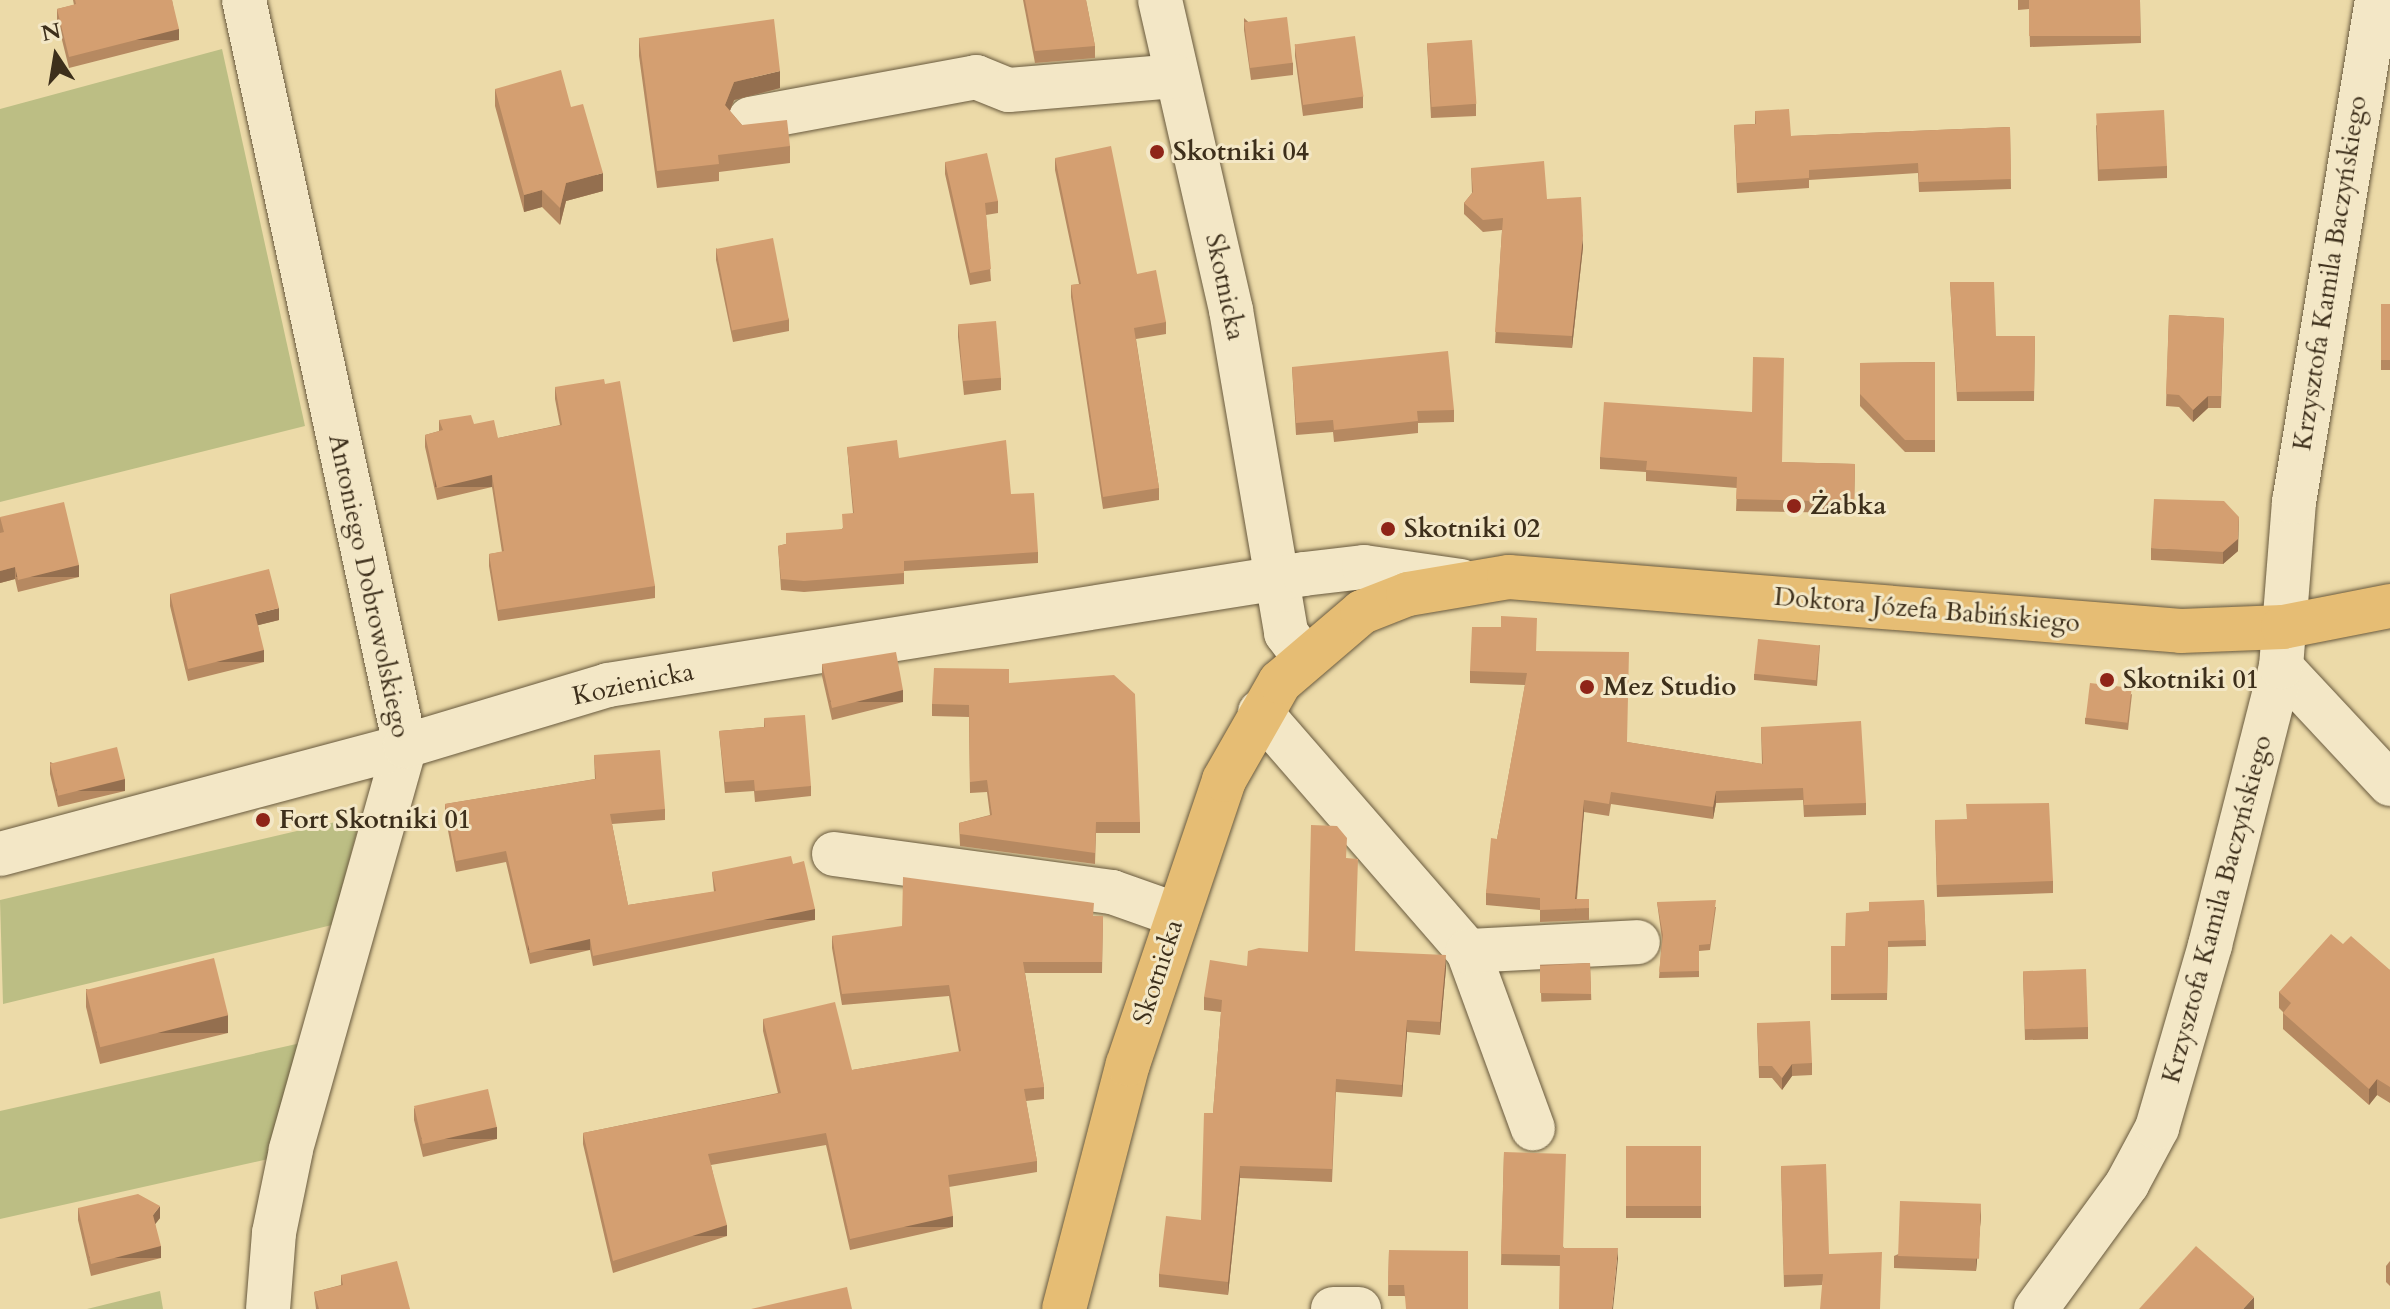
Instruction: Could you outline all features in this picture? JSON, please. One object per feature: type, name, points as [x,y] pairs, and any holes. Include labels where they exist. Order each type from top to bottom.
[{"type":"main road","name":"Doktora Józefa Babińskiego","points":[[1463,581],[1555,579],[2181,631],[2282,647],[2390,606]]},
{"type":"main road","name":"Skotnicka","points":[[1064,1309],[1128,1064],[1224,780],[1260,712],[1319,645],[1362,612],[1408,594],[1463,581]]},
{"type":"street","name":"Antoniego Dobrowolskiego","points":[[244,0],[405,746],[291,1150],[274,1233],[268,1309]]},
{"type":"street","name":"Skotnicka","points":[[1160,0],[1174,76],[1291,575],[1318,588],[1319,645]]},
{"type":"street","name":"Krzysztofa Kamila Baczyńskiego","points":[[2036,1309],[2127,1184],[2157,1128],[2282,647],[2294,502],[2377,0]]},
{"type":"street","points":[[750,119],[976,77],[1009,90],[1174,76]]},
{"type":"street","points":[[1291,575],[1364,567],[1463,581]]},
{"type":"street","name":"Kozienicka","points":[[0,854],[405,746],[608,685],[1291,575]]},
{"type":"street","points":[[2282,647],[2390,784]]},
{"type":"street","points":[[1260,712],[1468,951],[1533,1129]]},
{"type":"street","points":[[834,854],[1112,892],[1177,915]]},
{"type":"street","points":[[1468,951],[1638,942]]},
{"type":"street","points":[[1333,1309],[1359,1309]]},
{"type":"green space","points":[[222,49],[305,426],[0,502],[0,109]]},
{"type":"green space","points":[[361,816],[332,925],[3,1004],[0,900]]},
{"type":"green space","points":[[301,1043],[273,1158],[0,1219],[0,1111]]},
{"type":"green space","points":[[160,1291],[163,1309],[87,1309]]},
{"type":"building","points":[[75,0],[172,0],[179,29],[69,57],[57,9],[76,4]]},
{"type":"building","points":[[1025,0],[1086,0],[1095,46],[1035,51]]},
{"type":"building","points":[[2029,0],[2140,0],[2140,36],[2029,36]]},
{"type":"building","points":[[1287,17],[1293,63],[1250,68],[1244,22]]},
{"type":"building","points":[[774,19],[780,71],[734,82],[725,105],[742,125],[787,120],[790,146],[718,155],[719,164],[657,171],[639,38]]},
{"type":"building","points":[[1355,36],[1363,96],[1303,105],[1295,44]]},
{"type":"building","points":[[1472,40],[1476,104],[1432,107],[1427,43]]},
{"type":"building","points":[[561,70],[571,107],[583,104],[603,173],[566,183],[560,208],[542,190],[524,195],[495,89]]},
{"type":"building","points":[[1789,109],[1791,136],[2010,127],[2011,179],[1919,182],[1918,163],[1809,170],[1809,178],[1737,183],[1734,125],[1756,124],[1755,111]]},
{"type":"building","points":[[2164,110],[2167,166],[2099,169],[2096,114]]},
{"type":"building","points":[[1111,146],[1137,274],[1156,270],[1166,322],[1134,328],[1159,488],[1103,497],[1071,285],[1081,284],[1055,158]]},
{"type":"building","points":[[987,153],[998,201],[985,203],[991,269],[970,273],[945,162]]},
{"type":"building","points":[[1544,161],[1547,199],[1581,197],[1583,236],[1572,336],[1495,332],[1503,218],[1483,220],[1464,203],[1473,192],[1471,168]]},
{"type":"building","points":[[773,238],[789,319],[732,331],[716,249]]},
{"type":"building","points":[[1950,282],[1994,282],[1996,336],[2035,336],[2034,391],[1957,392]]},
{"type":"building","points":[[2381,304],[2390,304],[2390,360],[2381,360]]},
{"type":"building","points":[[2169,315],[2224,318],[2221,396],[2208,396],[2193,410],[2179,395],[2166,394]]},
{"type":"building","points":[[996,321],[1001,378],[963,381],[958,324]]},
{"type":"building","points":[[1448,351],[1454,410],[1417,411],[1418,421],[1334,430],[1333,420],[1296,423],[1292,367]]},
{"type":"building","points":[[1753,357],[1784,358],[1782,462],[1855,464],[1854,502],[1736,499],[1737,477],[1646,470],[1647,461],[1600,457],[1604,402],[1752,412]]},
{"type":"building","points":[[1935,362],[1935,440],[1905,440],[1860,394],[1860,363]]},
{"type":"building","points":[[604,379],[605,384],[620,381],[655,586],[498,610],[489,554],[504,551],[492,475],[437,488],[425,435],[443,430],[439,420],[471,415],[474,424],[494,420],[498,438],[562,425],[555,387]]},
{"type":"building","points":[[897,440],[899,458],[1006,440],[1011,494],[1034,493],[1038,552],[904,561],[904,573],[804,581],[781,579],[778,546],[786,544],[786,533],[843,529],[842,514],[854,513],[847,447]]},
{"type":"building","points":[[2154,499],[2224,501],[2239,517],[2238,539],[2223,552],[2151,548]]},
{"type":"building","points":[[64,502],[79,565],[18,580],[15,567],[0,571],[0,533],[4,532],[0,517]]},
{"type":"building","points":[[269,569],[279,608],[255,614],[264,650],[188,669],[170,594]]},
{"type":"building","points":[[1501,616],[1537,618],[1536,651],[1629,652],[1627,742],[1763,764],[1761,727],[1861,721],[1866,803],[1804,805],[1803,788],[1716,791],[1713,807],[1611,792],[1609,804],[1584,800],[1575,899],[1589,899],[1589,908],[1540,910],[1540,898],[1486,893],[1491,838],[1497,839],[1527,673],[1470,671],[1472,627],[1501,627]]},
{"type":"building","points":[[1758,639],[1820,645],[1816,680],[1754,674]]},
{"type":"building","points":[[896,652],[903,690],[832,708],[822,664]]},
{"type":"building","points":[[934,668],[1009,669],[1009,683],[1114,675],[1135,694],[1140,822],[1096,822],[1095,853],[960,834],[959,823],[992,815],[987,780],[970,782],[969,705],[932,704]]},
{"type":"building","points":[[2090,683],[2132,688],[2127,723],[2086,718]]},
{"type":"building","points":[[805,715],[811,786],[755,791],[754,780],[725,782],[719,731],[765,727],[764,718]]},
{"type":"building","points":[[117,747],[125,779],[58,796],[50,764]]},
{"type":"building","points":[[660,750],[665,809],[610,814],[628,905],[716,891],[712,872],[791,856],[793,864],[804,861],[815,909],[593,956],[590,939],[530,953],[506,851],[456,861],[445,804],[596,779],[594,755]]},
{"type":"building","points":[[2049,803],[2053,881],[1937,885],[1935,820],[1967,819],[1966,804]]},
{"type":"building","points":[[1311,825],[1337,826],[1347,838],[1346,858],[1358,859],[1355,951],[1446,955],[1440,1022],[1407,1020],[1402,1085],[1336,1079],[1332,1169],[1240,1166],[1228,1282],[1159,1274],[1166,1216],[1201,1220],[1204,1113],[1213,1113],[1222,1000],[1204,997],[1210,960],[1247,966],[1248,951],[1259,948],[1308,952]]},
{"type":"building","points":[[903,877],[1094,903],[1093,916],[1103,916],[1102,962],[1023,962],[1044,1087],[1024,1089],[1037,1161],[948,1175],[953,1216],[850,1239],[826,1133],[708,1154],[727,1225],[613,1261],[583,1133],[781,1093],[763,1019],[835,1002],[852,1070],[961,1051],[949,985],[842,994],[832,936],[902,926]]},
{"type":"building","points":[[1716,900],[1710,944],[1699,945],[1699,971],[1659,972],[1663,935],[1657,902]]},
{"type":"building","points":[[1924,900],[1926,940],[1888,941],[1887,993],[1831,994],[1831,946],[1845,946],[1846,913],[1869,911],[1869,902]]},
{"type":"building","points":[[2331,934],[2343,944],[2351,936],[2390,970],[2390,1087],[2377,1079],[2369,1089],[2283,1013],[2291,1003],[2279,992]]},
{"type":"building","points":[[214,958],[228,1015],[100,1047],[86,990]]},
{"type":"building","points":[[1590,963],[1591,994],[1540,993],[1540,966]]},
{"type":"building","points":[[2086,969],[2088,1027],[2025,1029],[2023,971]]},
{"type":"building","points":[[1810,1021],[1812,1063],[1792,1064],[1782,1078],[1772,1066],[1759,1066],[1757,1023]]},
{"type":"building","points":[[488,1089],[497,1127],[423,1144],[414,1106]]},
{"type":"building","points":[[1626,1146],[1701,1146],[1701,1206],[1626,1206]]},
{"type":"building","points":[[1504,1152],[1566,1154],[1563,1248],[1618,1248],[1612,1309],[1559,1309],[1560,1255],[1501,1254]]},
{"type":"building","points":[[1826,1164],[1829,1254],[1882,1252],[1880,1309],[1820,1309],[1823,1274],[1784,1275],[1781,1166]]},
{"type":"building","points":[[138,1194],[160,1206],[153,1215],[161,1246],[91,1264],[78,1208]]},
{"type":"building","points":[[1900,1201],[1981,1204],[1979,1259],[1898,1256]]},
{"type":"building","points":[[2196,1246],[2254,1297],[2243,1309],[2139,1309]]},
{"type":"building","points":[[1389,1250],[1468,1251],[1468,1309],[1406,1309],[1404,1285],[1388,1285]]},
{"type":"building","points":[[397,1261],[410,1309],[319,1309],[314,1292],[343,1285],[341,1275]]},
{"type":"building","points":[[847,1287],[852,1309],[751,1309]]},
{"type":"place","name":"Skotniki 04","points":[[1157,152]]},
{"type":"place","name":"Żabka","points":[[1794,506]]},
{"type":"place","name":"Skotniki 02","points":[[1388,529]]},
{"type":"place","name":"Skotniki 01","points":[[2107,680]]},
{"type":"place","name":"Mez Studio","points":[[1587,687]]},
{"type":"place","name":"Fort Skotniki 01","points":[[263,820]]}]
